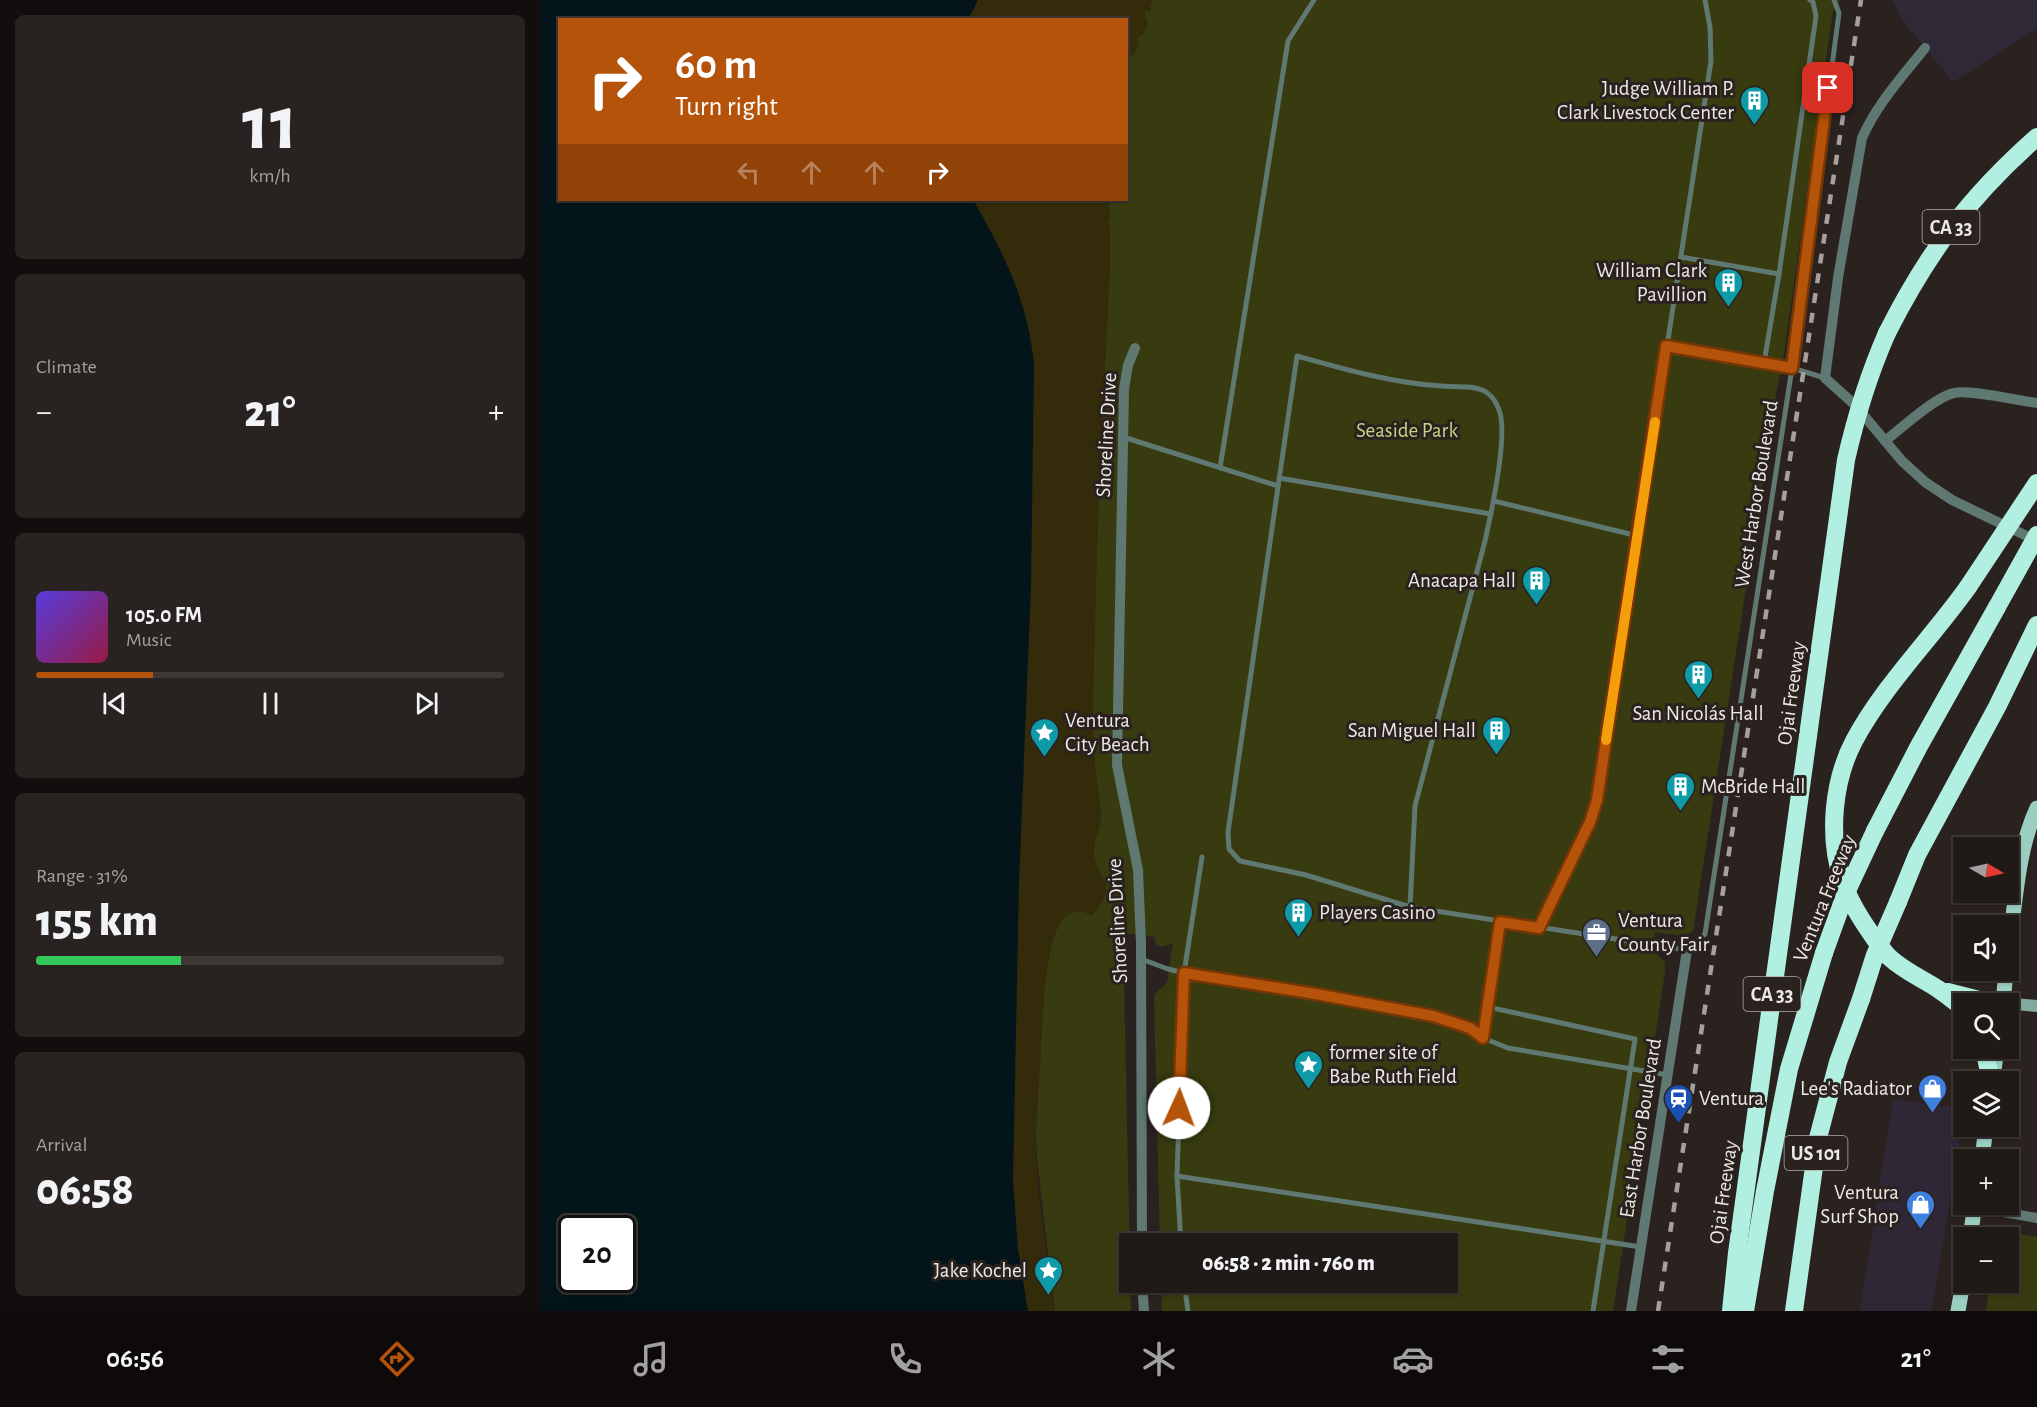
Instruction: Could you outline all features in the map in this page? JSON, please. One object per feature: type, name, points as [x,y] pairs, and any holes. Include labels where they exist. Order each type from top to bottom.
[{"type":"highway","name":"Ojai Freeway","points":[[1731,1311],[1737,1252],[1846,460],[1856,420],[1867,382],[1887,333],[1917,276],[1948,230],[1989,182],[2037,137]]},
{"type":"highway","points":[[1953,1000],[1906,971],[1887,955],[1861,920],[1842,880],[1836,851],[1835,817],[1840,775],[1853,743],[1869,716],[1968,587],[2037,483]]},
{"type":"highway","name":"Ventura Freeway","points":[[1745,1311],[1789,1069],[1824,953],[1845,895],[1919,746],[2037,535]]},
{"type":"highway","name":"US 101","points":[[1794,1311],[1818,1138],[1838,1062],[1875,955],[1917,855],[1997,707],[2036,627]]},
{"type":"highway","points":[[1997,707],[2037,652]]},
{"type":"highway","points":[[1938,989],[1953,993]]},
{"type":"main road","points":[[2014,915],[2027,831],[2037,808]]},
{"type":"main road","points":[[2019,1004],[2037,1006]]},
{"type":"main road","points":[[1958,1311],[1961,1293]]},
{"type":"street","points":[[1925,48],[1879,105],[1870,118],[1862,138],[1840,267],[1825,378],[1855,405],[1913,473],[1938,492],[2037,541]]},
{"type":"street","name":"Shoreline Drive","points":[[1136,348],[1125,377],[1117,765],[1138,870],[1141,959],[1142,1233]]},
{"type":"street","points":[[1885,441],[1932,405],[1952,393],[2037,404]]},
{"type":"street","name":"East Harbor Boulevard","points":[[1631,1311],[1687,950]]},
{"type":"street","points":[[2019,1215],[2037,1218]]},
{"type":"street","points":[[1143,1293],[1144,1311]]},
{"type":"lane","points":[[1220,468],[1288,41],[1314,0]]},
{"type":"lane","points":[[1539,928],[1590,822],[1597,800],[1711,62],[1710,27],[1705,0]]},
{"type":"lane","points":[[1764,363],[1816,16],[1810,0]]},
{"type":"lane","name":"West Harbor Boulevard","points":[[1687,950],[1705,934],[1792,368],[1839,13],[1834,0]]},
{"type":"lane","points":[[1680,257],[1779,274]]},
{"type":"lane","points":[[1666,346],[1792,368],[1825,378]]},
{"type":"lane","points":[[1410,907],[1415,806],[1485,541],[1494,501],[1503,425],[1499,409],[1485,391],[1371,376],[1297,356],[1228,831],[1229,849],[1240,861],[1306,875],[1410,907],[1687,950]]},
{"type":"lane","points":[[1123,437],[1278,486]]},
{"type":"lane","points":[[1279,478],[1491,514]]},
{"type":"lane","points":[[1494,501],[1638,536]]},
{"type":"lane","points":[[1180,1233],[1177,1176],[1184,973],[1202,857]]},
{"type":"lane","points":[[1483,1038],[1500,922]]},
{"type":"lane","points":[[1141,959],[1184,973],[1433,1016],[1470,1028],[1483,1038],[1508,1048],[1668,1075]]},
{"type":"lane","points":[[1488,1007],[1635,1039],[1593,1311]]},
{"type":"lane","points":[[1177,1176],[1641,1247]]},
{"type":"lane","points":[[1186,1293],[1188,1311]]},
{"type":"shaded area","points":[[540,0],[978,0],[969,18],[558,18],[558,201],[974,201],[1005,259],[1027,321],[1034,366],[1031,585],[1019,882],[1013,1180],[1018,1250],[1028,1311],[540,1311]]},
{"type":"shaded area","points":[[1893,0],[2037,0],[2037,29],[1953,82],[1901,19]]},
{"type":"shaded area","points":[[1893,1099],[1953,1108],[1953,1137],[1960,1137],[1958,1149],[1953,1149],[1953,1182],[1932,1311],[1860,1311]]},
{"type":"green space","name":"Seaside Park","points":[[1056,0],[1840,0],[1833,11],[1782,367],[1693,931],[1683,936],[1655,932],[1652,950],[1665,962],[1665,972],[1613,1311],[1162,1311],[1161,1293],[1458,1293],[1458,1233],[1160,1233],[1154,1000],[1155,994],[1167,983],[1173,943],[1161,947],[1156,944],[1154,937],[1123,933],[1129,1233],[1119,1233],[1119,1293],[1131,1293],[1131,1311],[1055,1311],[1037,1159],[1036,1129],[1044,992],[1017,201],[1128,201],[1128,18],[1119,18]]},
{"type":"green space","points":[[2019,1234],[2037,1237],[2037,1311],[1986,1311],[1989,1293],[2019,1293]]},
{"type":"sand","points":[[938,0],[1153,0],[1150,4],[1151,10],[1145,12],[1148,21],[1143,35],[1137,38],[1139,43],[1134,54],[1128,57],[1128,18],[935,18]]},
{"type":"sand","name":"Ventura City Beach","points":[[964,201],[1109,201],[1110,267],[1099,498],[1093,708],[1093,736],[1101,818],[1094,849],[1095,860],[1106,888],[1101,904],[1092,915],[1077,912],[1063,919],[1056,931],[1047,968],[1036,1153],[1041,1212],[1055,1311],[988,1311]]},
{"type":"railway","points":[[1658,1311],[1861,0]]},
{"type":"slow traffic","points":[[1606,740],[1655,422]]},
{"type":"place","name":"Judge William P. Clark Livestock Center","points":[[1755,126]]},
{"type":"place","name":"William Clark Pavillion","points":[[1728,308]]},
{"type":"place","name":"Anacapa Hall","points":[[1537,606]]},
{"type":"place","name":"San Nicolás Hall","points":[[1698,700]]},
{"type":"place","name":"San Miguel Hall","points":[[1497,756]]},
{"type":"place","name":"Ventura City Beach","points":[[1044,758]]},
{"type":"place","name":"McBride Hall","points":[[1680,812]]},
{"type":"place","name":"Players Casino","points":[[1298,938]]},
{"type":"place","name":"Ventura County Fair","points":[[1597,958]]},
{"type":"place","name":"former site of Babe Ruth Field","points":[[1308,1090]]},
{"type":"place","name":"Lee's Radiator","points":[[1933,1114]]},
{"type":"place","name":"Ventura","points":[[1678,1124]]},
{"type":"place","name":"Ventura Surf Shop","points":[[1920,1230]]},
{"type":"place","name":"Jake Kochel","points":[[1048,1296]]},
{"type":"route","points":[[1179,1108],[1184,973],[1353,1000],[1433,1016],[1470,1028],[1483,1038],[1500,922],[1539,928],[1590,822],[1597,800],[1666,346],[1792,368],[1828,88]]}]
